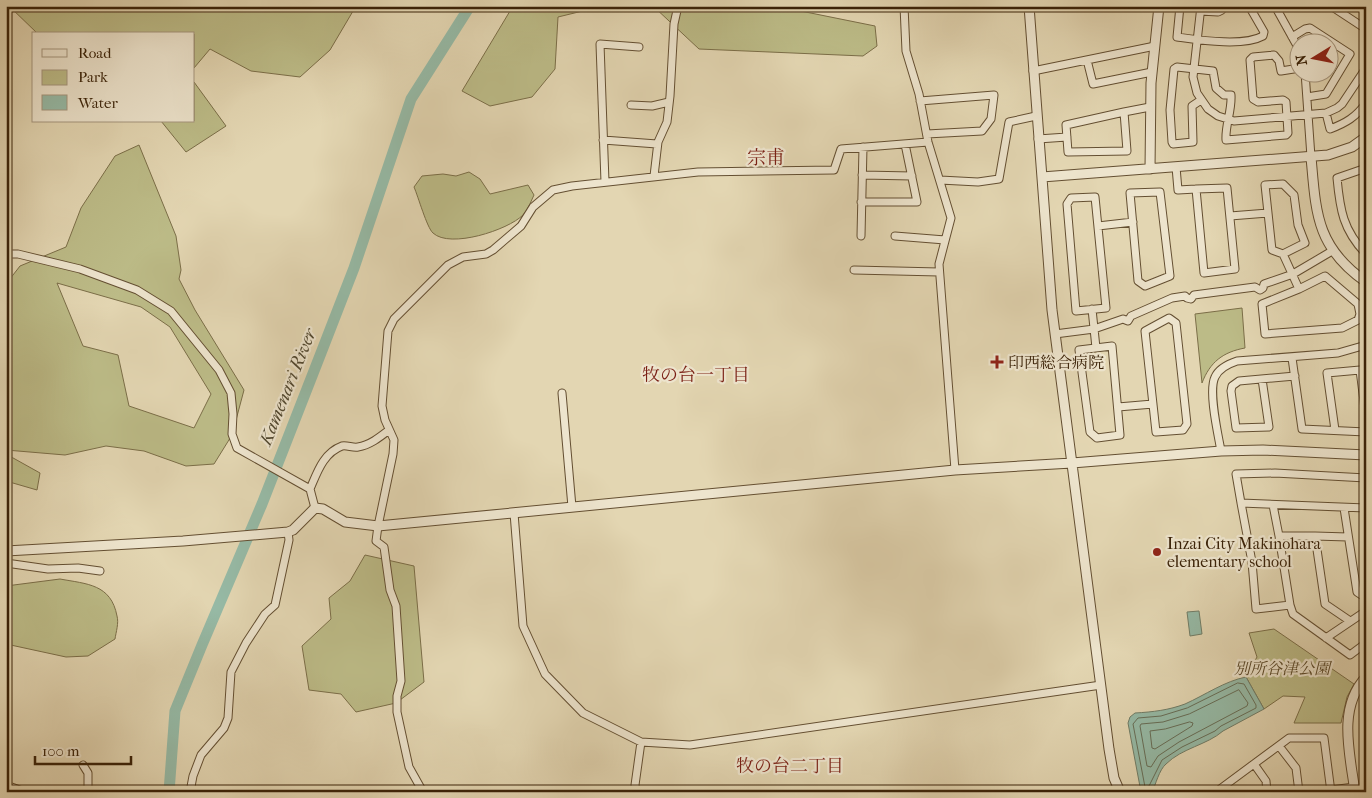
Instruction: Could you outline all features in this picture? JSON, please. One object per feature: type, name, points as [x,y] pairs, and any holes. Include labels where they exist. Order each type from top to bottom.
[{"type":"street","points":[[654,176],[657,144],[667,122],[674,24],[678,6]]},
{"type":"street","points":[[904,6],[906,51],[950,218],[939,264],[939,272],[956,470]]},
{"type":"street","points":[[1029,6],[1052,310],[1109,749],[1114,778],[1120,792]]},
{"type":"street","points":[[1150,169],[1150,107],[1159,6]]},
{"type":"street","points":[[1180,6],[1177,37],[1219,42],[1254,40],[1263,36],[1264,32],[1248,6]]},
{"type":"street","points":[[1222,6],[1222,10],[1218,12],[1201,8],[1193,69],[1194,84],[1201,100],[1208,109],[1228,119],[1234,121],[1326,113],[1342,104],[1366,68]]},
{"type":"street","points":[[1275,6],[1290,33]]},
{"type":"street","points":[[1331,6],[1366,29]]},
{"type":"street","points":[[1300,32],[1310,28],[1316,32]]},
{"type":"street","points":[[605,182],[600,44],[639,47]]},
{"type":"street","points":[[1033,71],[1155,46]]},
{"type":"street","points":[[1340,48],[1350,54],[1340,71]]},
{"type":"street","points":[[1201,100],[1192,106],[1193,142],[1174,144],[1172,142],[1170,110],[1174,69],[1176,67],[1213,71],[1216,88],[1224,95],[1231,95],[1225,127],[1226,140],[1286,135],[1288,133],[1286,102],[1284,100],[1258,102],[1253,99],[1250,60],[1253,57],[1274,55],[1279,61],[1281,71],[1290,70]]},
{"type":"street","points":[[1087,60],[1092,84],[1152,72]]},
{"type":"street","points":[[1306,82],[1317,213],[1322,232],[1343,265],[1366,282]]},
{"type":"street","points":[[1307,97],[1326,94],[1333,82]]},
{"type":"street","points":[[423,792],[409,767],[396,712],[401,681],[396,606],[390,590],[384,547],[376,541],[393,454],[394,440],[382,406],[388,331],[394,319],[448,265],[463,257],[486,254],[493,250],[521,226],[533,206],[553,190],[605,182],[698,172],[834,170],[842,149],[905,144],[928,138],[982,130],[991,119],[994,96],[920,101]]},
{"type":"street","points":[[631,104],[652,106],[669,102]]},
{"type":"street","points":[[1326,113],[1330,129],[1354,118],[1366,103]]},
{"type":"street","points":[[1124,112],[1127,151],[1068,152],[1066,125],[1124,112],[1150,107]]},
{"type":"street","points":[[940,180],[978,182],[999,179],[1009,122],[1036,116]]},
{"type":"street","points":[[1038,139],[1067,137]]},
{"type":"street","points":[[1042,177],[1328,155],[1340,152],[1366,137]]},
{"type":"street","points":[[603,140],[657,144]]},
{"type":"street","points":[[861,202],[917,202],[905,144]]},
{"type":"street","points":[[861,236],[863,148]]},
{"type":"street","points":[[1176,167],[1178,190],[1196,189],[1227,188],[1235,269],[1204,273],[1196,189]]},
{"type":"street","points":[[1365,171],[1337,178],[1339,201],[1348,231],[1366,254]]},
{"type":"street","points":[[862,175],[912,176]]},
{"type":"street","points":[[1283,254],[1304,243],[1298,226],[1294,195],[1283,184],[1265,185],[1272,250],[1283,254],[1299,289]]},
{"type":"street","points":[[1160,192],[1170,276],[1145,286],[1138,281],[1133,222],[1130,193],[1160,192]]},
{"type":"street","points":[[1095,197],[1106,308],[1092,309],[1076,311],[1067,204],[1071,198],[1095,197]]},
{"type":"street","points":[[1230,216],[1268,212]]},
{"type":"street","points":[[1098,226],[1133,222]]},
{"type":"street","points":[[895,236],[945,240]]},
{"type":"street","points":[[1055,334],[1094,329],[1123,319],[1123,316],[1126,314],[1131,316],[1172,298],[1185,296],[1189,290],[1194,292],[1194,295],[1255,287],[1255,282],[1261,281],[1264,284],[1292,274],[1332,250]]},
{"type":"street","points":[[6,254],[18,254],[80,269],[137,290],[171,311],[219,370],[231,393],[232,434],[238,448],[310,489]]},
{"type":"street","points":[[854,270],[939,272]]},
{"type":"street","points":[[1325,276],[1358,304],[1360,314],[1358,320],[1342,328],[1264,334],[1262,304],[1299,289],[1325,276]]},
{"type":"street","points":[[1092,309],[1096,348]]},
{"type":"street","points":[[1169,318],[1176,323],[1187,424],[1183,430],[1156,432],[1153,404],[1145,331],[1169,318]]},
{"type":"street","points":[[1221,451],[1212,392],[1215,377],[1219,371],[1237,361],[1338,354],[1366,345]]},
{"type":"street","points":[[1112,346],[1118,408],[1120,436],[1097,438],[1090,432],[1080,350],[1112,346]]},
{"type":"street","points":[[1292,358],[1302,429],[1366,432]]},
{"type":"street","points":[[1335,430],[1327,373],[1360,370],[1366,416]]},
{"type":"street","points":[[1262,379],[1269,427],[1236,428],[1232,386],[1239,381],[1295,376]]},
{"type":"street","points":[[562,393],[572,507]]},
{"type":"street","points":[[1118,408],[1153,404]]},
{"type":"street","points":[[314,508],[310,489],[320,465],[329,454],[343,446],[357,447],[376,440],[389,430]]},
{"type":"street","points":[[314,508],[323,509],[345,522],[378,526],[956,470],[1221,451],[1263,450],[1366,455]]},
{"type":"street","points":[[1290,605],[1256,609],[1252,562],[1236,474],[1366,478]]},
{"type":"street","points":[[1241,503],[1366,508]]},
{"type":"street","points":[[1273,505],[1293,614],[1350,655],[1366,643]]},
{"type":"street","points":[[6,551],[266,535],[288,532],[293,530],[314,508]]},
{"type":"street","points":[[1344,508],[1357,592],[1366,598]]},
{"type":"street","points":[[514,512],[523,626],[545,674],[583,713],[641,742],[690,745],[1101,686]]},
{"type":"street","points":[[190,792],[193,776],[202,755],[224,728],[228,718],[231,672],[246,643],[265,614],[275,605],[289,540],[288,532]]},
{"type":"street","points":[[1279,536],[1348,536]]},
{"type":"street","points":[[1314,536],[1325,604],[1350,622]]},
{"type":"street","points":[[6,563],[48,569],[78,568],[100,571]]},
{"type":"street","points":[[1326,638],[1366,611]]},
{"type":"street","points":[[1216,792],[1289,738],[1324,738],[1331,791],[1355,789],[1347,722],[1352,698],[1366,677]]},
{"type":"street","points":[[636,792],[635,785],[641,742]]},
{"type":"street","points":[[1279,746],[1296,768],[1299,792]]},
{"type":"street","points":[[1254,764],[1266,781],[1267,792]]},
{"type":"street","points":[[84,765],[88,773],[88,792]]},
{"type":"street","points":[[6,785],[25,792]]},
{"type":"green space","points":[[9,6],[356,6],[330,50],[300,77],[251,71],[210,49],[195,67],[195,32],[36,32]]},
{"type":"green space","points":[[513,6],[603,6],[558,17],[555,69],[532,97],[490,106],[462,91]]},
{"type":"green space","points":[[653,6],[776,6],[875,26],[877,46],[863,56],[699,49]]},
{"type":"green space","points":[[195,83],[226,126],[186,152],[162,122],[195,122]]},
{"type":"green space","points":[[139,145],[176,236],[181,270],[179,279],[195,310],[244,390],[232,435],[214,464],[186,466],[144,451],[106,446],[65,455],[6,450],[6,284],[20,266],[66,247],[81,208],[115,156]],"holes":[[[57,283],[141,307],[170,327],[211,394],[194,428],[129,406],[118,355],[83,346]]]},
{"type":"green space","points":[[469,172],[480,179],[490,194],[528,185],[534,195],[528,208],[516,221],[479,236],[452,239],[433,233],[425,219],[414,187],[422,176],[443,174],[456,176]]},
{"type":"green space","points":[[1242,308],[1245,348],[1230,352],[1218,359],[1209,369],[1202,383],[1195,314]]},
{"type":"green space","points":[[6,454],[40,473],[37,490],[6,481]]},
{"type":"green space","points":[[365,555],[414,566],[424,682],[396,703],[356,712],[341,694],[309,690],[302,646],[331,619],[329,598],[350,581]]},
{"type":"green space","points":[[60,579],[88,584],[96,587],[109,597],[114,605],[118,619],[115,639],[88,656],[66,657],[6,644],[6,586]]},
{"type":"green space","name":"別所谷津公園","points":[[1274,629],[1354,684],[1347,697],[1341,723],[1294,723],[1305,697],[1283,696],[1264,709],[1246,677],[1257,657],[1249,633]]},
{"type":"water","points":[[1199,611],[1202,634],[1190,636],[1187,612]]},
{"type":"water","points":[[1246,677],[1264,709],[1210,740],[1179,754],[1161,770],[1152,792],[1141,792],[1128,723],[1130,717],[1135,713],[1173,708],[1185,704],[1223,685]]},
{"type":"waterway","name":"Kamenari River","points":[[169,792],[175,711],[262,504],[354,268],[411,99],[470,6]]},
{"type":"place","name":"印西総合病院","points":[[997,362]]},
{"type":"place","name":"Inzai City Makinohara elementary school","points":[[1157,552]]},
{"type":"district","name":"宗甫","points":[[766,158]]},
{"type":"district","name":"牧の台一丁目","points":[[696,375]]},
{"type":"district","name":"牧の台二丁目","points":[[790,766]]}]
